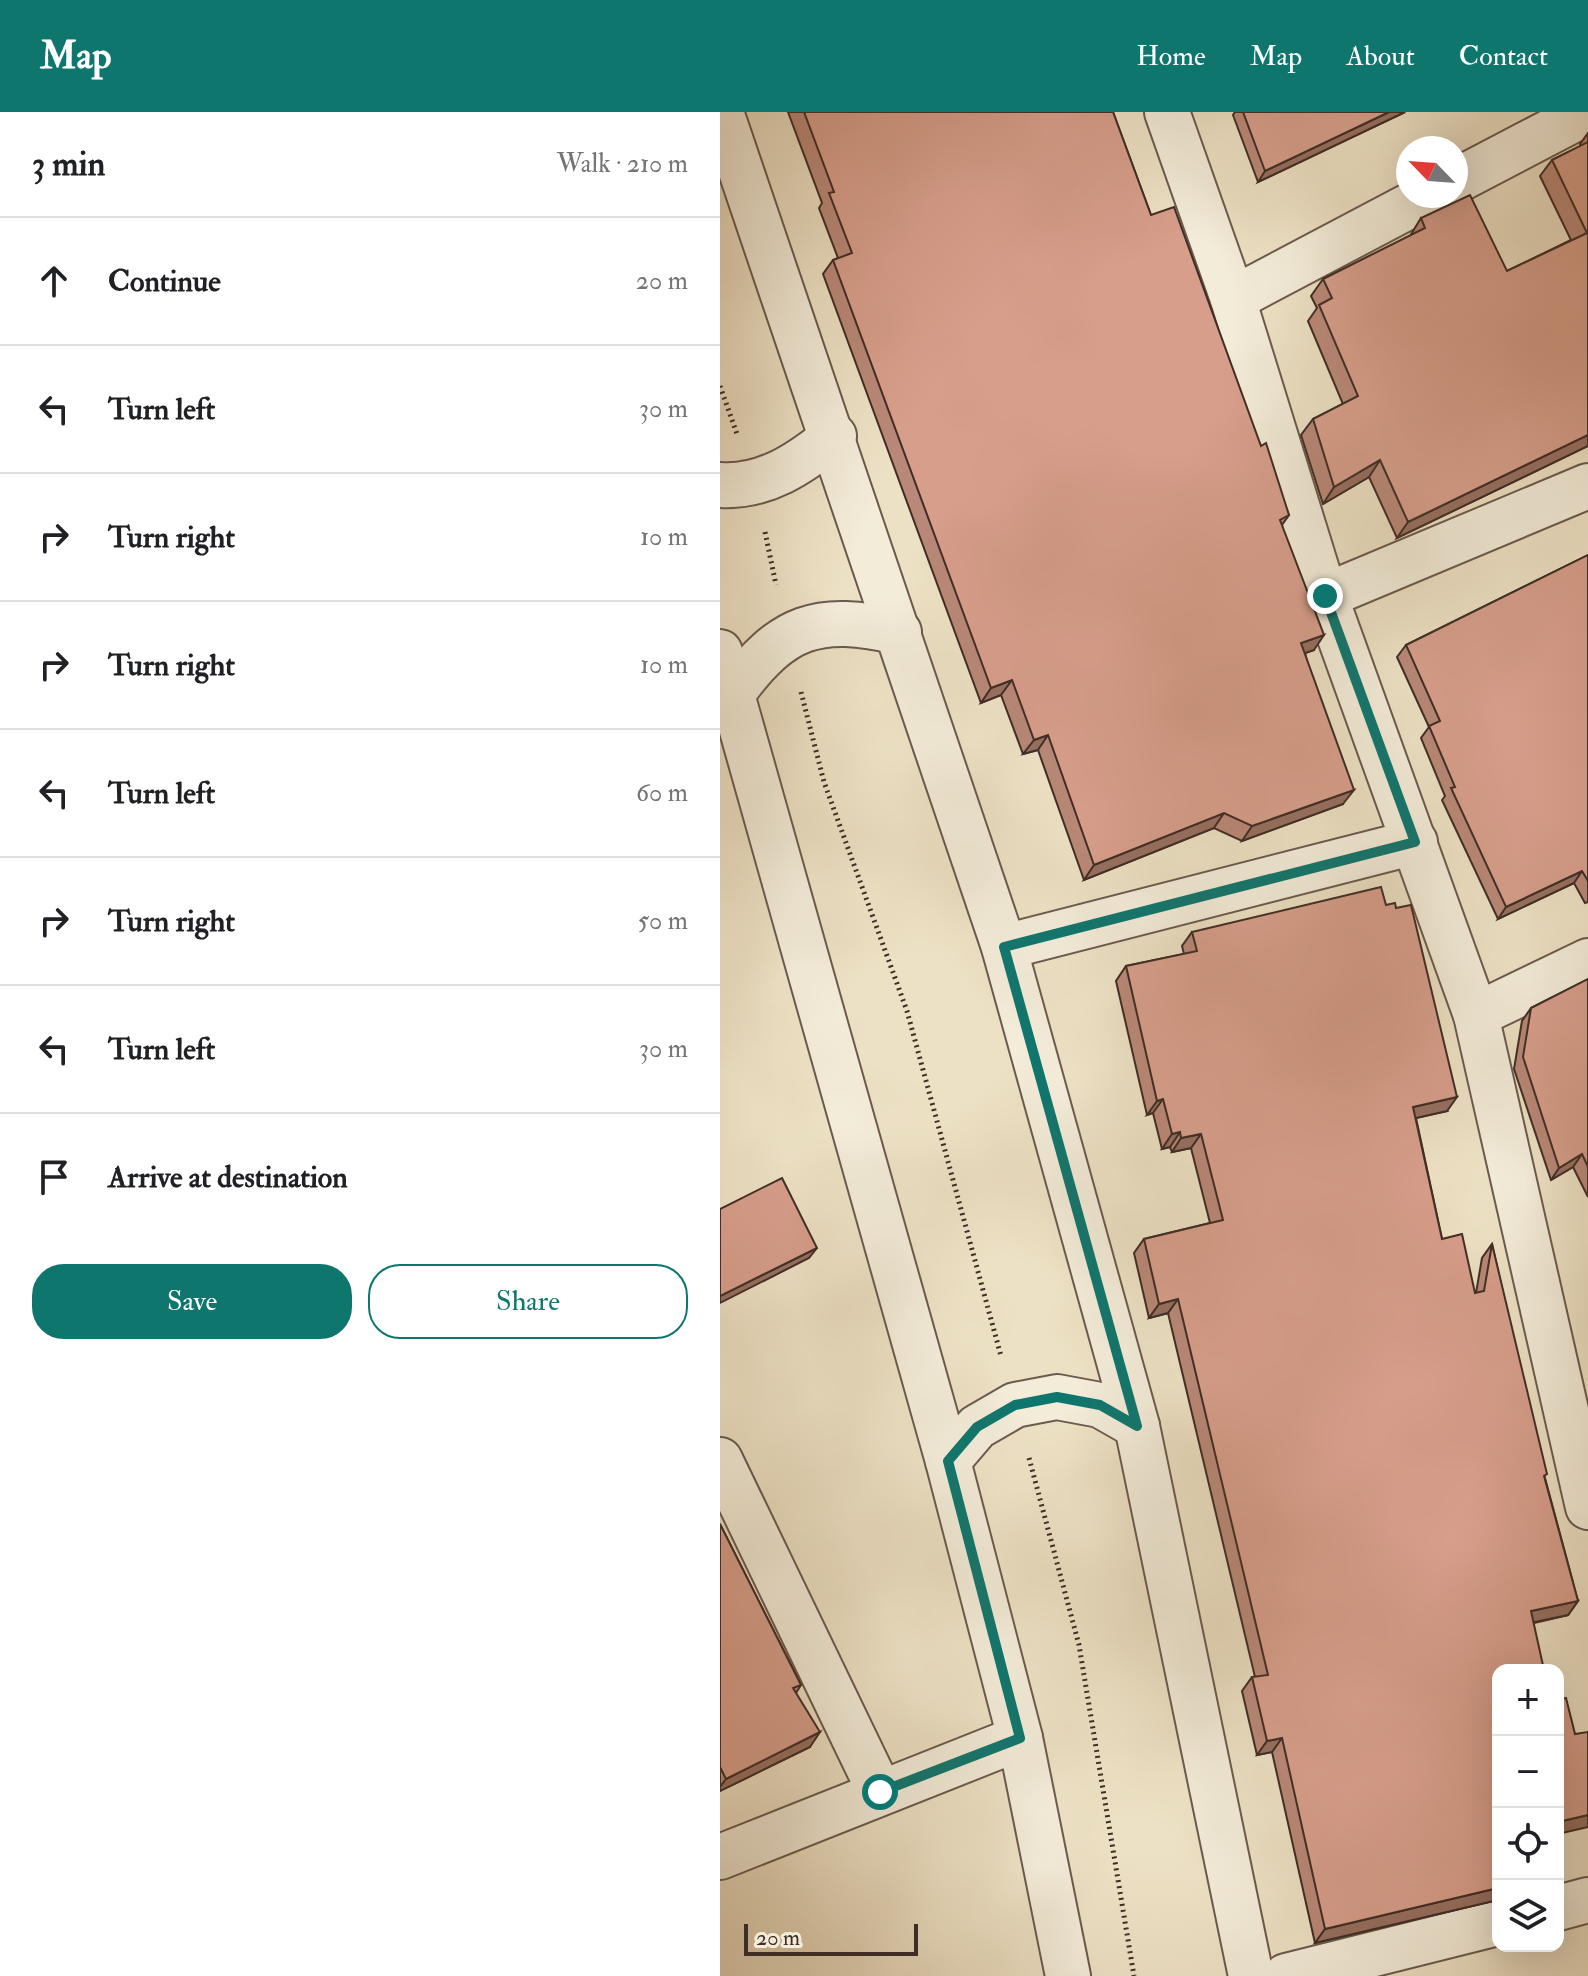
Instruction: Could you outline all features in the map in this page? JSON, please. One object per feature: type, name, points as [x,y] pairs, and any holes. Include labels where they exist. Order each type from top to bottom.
[{"type":"street","points":[[721,112],[834,436],[1004,947],[1137,1426],[1251,1976]]},
{"type":"street","points":[[1167,112],[1233,299],[1325,596],[1476,1015],[1578,1407],[1588,1507]]},
{"type":"street","points":[[1468,175],[1588,112]]},
{"type":"street","points":[[1233,299],[1405,208]]},
{"type":"street","points":[[737,484],[798,465],[834,436]]},
{"type":"street","points":[[1325,596],[1588,486]]},
{"type":"street","points":[[733,693],[757,660],[787,637],[821,625],[856,622],[899,632]]},
{"type":"street","points":[[720,652],[948,1461],[1020,1738],[1068,1976]]},
{"type":"street","points":[[1004,947],[1415,842]]},
{"type":"street","points":[[1476,1015],[1588,961]]},
{"type":"street","points":[[948,1461],[977,1427],[1015,1405],[1057,1397],[1100,1405],[1137,1426]]},
{"type":"street","points":[[720,1460],[880,1792]]},
{"type":"street","points":[[720,1857],[1020,1738]]},
{"type":"street","points":[[1564,1906],[1588,1900]]},
{"type":"street","points":[[1286,1976],[1492,1924]]},
{"type":"path","points":[[720,386],[737,484],[787,637],[824,782],[907,1011],[1079,1645],[1134,1976]]},
{"type":"building","points":[[804,112],[1113,112],[1151,215],[1174,207],[1261,446],[1266,443],[1289,515],[1280,520],[1324,635],[1301,643],[1354,790],[1252,826],[1224,813],[1094,865],[1048,735],[1034,740],[1012,680],[991,688],[833,260],[852,253],[829,193],[834,192]]},
{"type":"building","points":[[1243,112],[1389,112],[1265,171]]},
{"type":"building","points":[[1588,142],[1588,435],[1408,522],[1380,460],[1334,487],[1313,419],[1358,396],[1319,305],[1332,298],[1323,279],[1425,228],[1421,218],[1442,208],[1468,208],[1470,195],[1507,271],[1587,233],[1552,160]]},
{"type":"building","points":[[1588,555],[1588,881],[1582,871],[1506,907],[1451,788],[1455,787],[1429,726],[1440,721],[1406,645]]},
{"type":"building","points":[[1381,887],[1386,905],[1395,903],[1396,908],[1411,905],[1457,1097],[1413,1107],[1442,1239],[1462,1234],[1475,1293],[1484,1291],[1492,1244],[1547,1474],[1544,1476],[1578,1601],[1531,1611],[1543,1664],[1492,1664],[1492,1889],[1325,1929],[1282,1738],[1267,1741],[1252,1677],[1268,1675],[1178,1299],[1159,1304],[1144,1239],[1223,1220],[1201,1134],[1181,1138],[1180,1132],[1172,1134],[1163,1099],[1157,1101],[1126,966],[1197,951],[1192,932]]},
{"type":"building","points":[[1588,979],[1588,1167],[1582,1154],[1559,1168],[1523,1057],[1531,1008]]},
{"type":"building","points":[[782,1178],[817,1248],[720,1296],[720,1209]]},
{"type":"building","points":[[720,1524],[801,1685],[793,1688],[820,1732],[726,1779],[720,1767]]},
{"type":"building","points":[[1564,1698],[1575,1734],[1588,1732],[1588,1815],[1564,1821],[1564,1736]]},
{"type":"route","points":[[880,1792],[1020,1738],[948,1461],[977,1427],[1015,1405],[1057,1397],[1100,1405],[1137,1426],[1004,947],[1415,842],[1325,596]]}]
